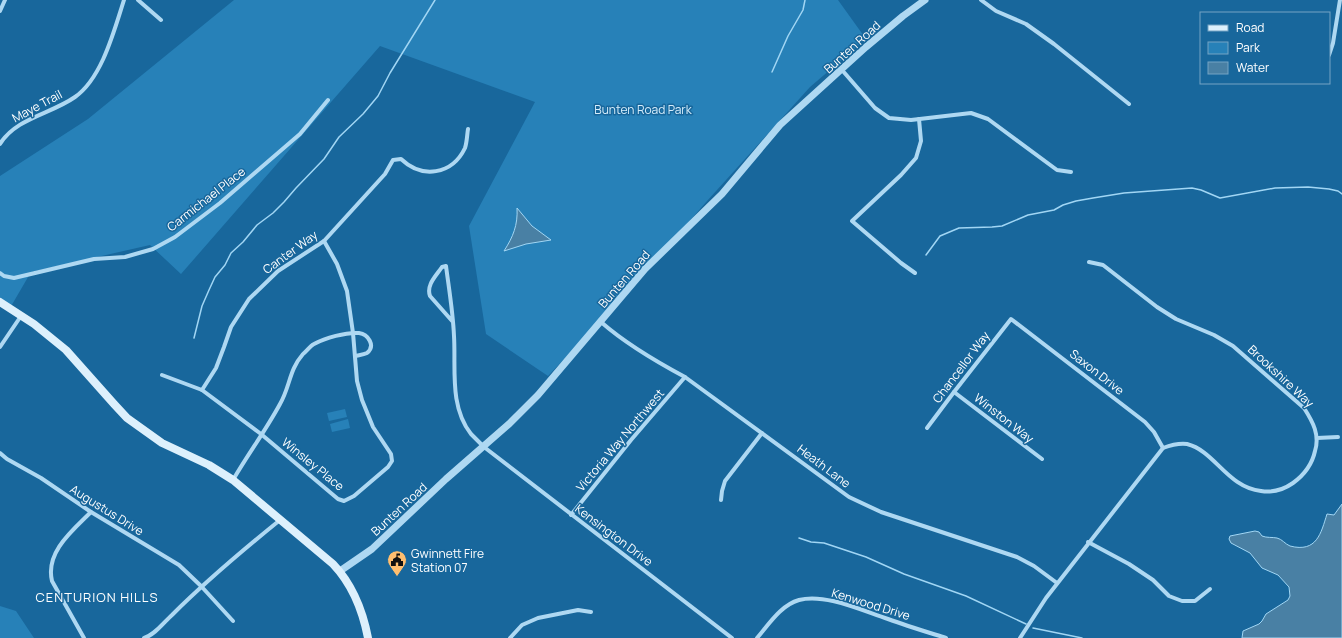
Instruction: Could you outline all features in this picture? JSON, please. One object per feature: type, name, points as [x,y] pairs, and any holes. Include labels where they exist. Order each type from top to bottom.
[{"type":"main road","points":[[0,302],[21,315],[66,350],[127,418],[162,442],[209,465],[234,480],[340,571],[355,598],[365,624],[368,638]]},
{"type":"street","points":[[0,11],[6,0]]},
{"type":"street","name":"Maye Trail","points":[[0,144],[18,126],[76,97],[90,81],[103,58],[124,0]]},
{"type":"street","points":[[138,0],[161,20]]},
{"type":"street","name":"Bunten Road","points":[[340,571],[372,549],[446,479],[509,424],[538,395],[645,269],[722,194],[780,125],[894,23],[925,0]]},
{"type":"street","points":[[981,0],[996,11],[1026,24],[1054,44],[1129,104]]},
{"type":"street","points":[[1330,52],[1333,44],[1340,0]]},
{"type":"street","points":[[842,70],[875,108],[889,118],[898,120],[920,120],[971,113],[988,119],[1057,170],[1071,172]]},
{"type":"street","name":"Carmichael Place","points":[[0,273],[4,276],[14,278],[94,259],[125,257],[153,249],[175,238],[220,203],[300,134],[328,100]]},
{"type":"street","points":[[915,273],[900,263],[852,221],[916,158],[921,141],[920,120]]},
{"type":"street","name":"Canter Way","points":[[202,390],[216,368],[231,327],[249,299],[278,271],[324,241],[346,215],[385,174],[393,160],[401,159],[407,164],[421,171],[446,170],[457,160],[465,147],[468,129]]},
{"type":"street","name":"Winsley Place","points":[[162,375],[202,390],[261,434],[338,499],[344,501],[354,496],[392,461],[391,454],[373,428],[362,400],[357,381],[353,333],[347,292],[337,264],[324,241]]},
{"type":"street","name":"Brookshire Way","points":[[1089,262],[1103,266],[1157,307],[1176,319],[1214,335],[1232,346],[1304,408],[1312,420],[1317,438],[1313,460],[1302,477],[1285,489],[1268,492],[1252,490],[1239,484],[1200,449],[1187,444],[1176,444],[1163,448]]},
{"type":"street","name":"Kensington Drive","points":[[453,322],[430,296],[428,291],[429,286],[442,267],[446,266],[453,322],[454,377],[457,403],[462,418],[470,433],[484,447],[732,638]]},
{"type":"street","points":[[0,347],[21,315]]},
{"type":"street","name":"Chancellor Way","points":[[928,428],[1011,319]]},
{"type":"street","name":"Saxon Drive","points":[[1011,319],[1145,422],[1154,432],[1163,448]]},
{"type":"street","name":"Heath Lane","points":[[601,322],[616,335],[646,355],[685,377],[849,497],[881,512],[1018,557],[1034,566],[1057,583]]},
{"type":"street","points":[[234,480],[280,404],[291,372],[298,360],[307,350],[313,344],[332,337],[360,333],[366,336],[370,342],[370,348],[368,352],[355,356]]},
{"type":"street","name":"Victoria Way Northwest","points":[[571,515],[685,377]]},
{"type":"street","name":"Winston Way","points":[[954,392],[1042,459]]},
{"type":"street","points":[[721,500],[725,481],[762,433]]},
{"type":"street","points":[[1317,438],[1338,437]]},
{"type":"street","points":[[1020,638],[1057,583],[1163,448]]},
{"type":"street","name":"Augustus Drive","points":[[0,453],[7,459],[41,478],[91,512],[179,565],[201,586],[233,621]]},
{"type":"street","points":[[84,638],[52,581],[50,574],[52,562],[65,537],[91,512]]},
{"type":"street","points":[[144,638],[148,637],[156,630],[201,586],[280,519]]},
{"type":"street","points":[[1088,542],[1129,564],[1153,580],[1169,596],[1182,601],[1195,601],[1210,589]]},
{"type":"street","name":"Kenwood Drive","points":[[757,638],[780,610],[799,600],[815,598],[832,601],[946,638]]},
{"type":"street","points":[[510,638],[522,626],[538,618],[578,610],[591,612]]},
{"type":"green space","name":"Bunten Road Park","points":[[234,0],[838,0],[866,39],[810,87],[625,295],[548,376],[486,334],[469,226],[535,102],[380,46],[181,274],[150,245],[31,272],[10,308],[0,300],[0,176],[88,119]]},
{"type":"green space","points":[[345,409],[347,417],[329,421],[327,413]]},
{"type":"green space","points":[[348,419],[350,428],[332,432],[330,424]]},
{"type":"green space","points":[[0,606],[16,611],[34,638],[0,638]]},
{"type":"water","points":[[517,208],[532,226],[551,240],[526,244],[504,251],[514,231],[517,220]]},
{"type":"water","points":[[1342,504],[1342,638],[1242,638],[1243,631],[1259,624],[1266,614],[1288,600],[1290,596],[1289,587],[1278,575],[1262,568],[1250,553],[1231,543],[1229,539],[1230,536],[1255,531],[1259,532],[1264,537],[1279,539],[1290,546],[1306,547],[1312,544],[1320,534],[1327,514],[1334,515]]},
{"type":"waterway","points":[[194,338],[202,306],[215,277],[225,265],[231,253],[243,242],[257,225],[273,213],[284,202],[324,159],[339,137],[363,114],[378,96],[390,73],[435,0]]},
{"type":"waterway","points":[[772,72],[788,36],[803,10],[805,0]]},
{"type":"waterway","points":[[926,255],[940,236],[959,228],[1002,226],[1028,215],[1054,210],[1063,205],[1076,201],[1124,193],[1192,188],[1220,198],[1275,188],[1308,187],[1329,189],[1338,191],[1342,194]]},
{"type":"waterway","points":[[799,538],[811,542],[824,543],[866,557],[904,574],[966,596],[1026,624]]},
{"type":"waterway","points":[[1033,628],[1082,638]]},
{"type":"place","name":"Gwinnett Fire Station 07","points":[[397,577]]},
{"type":"district","name":"CENTURION HILLS","points":[[97,597]]}]
